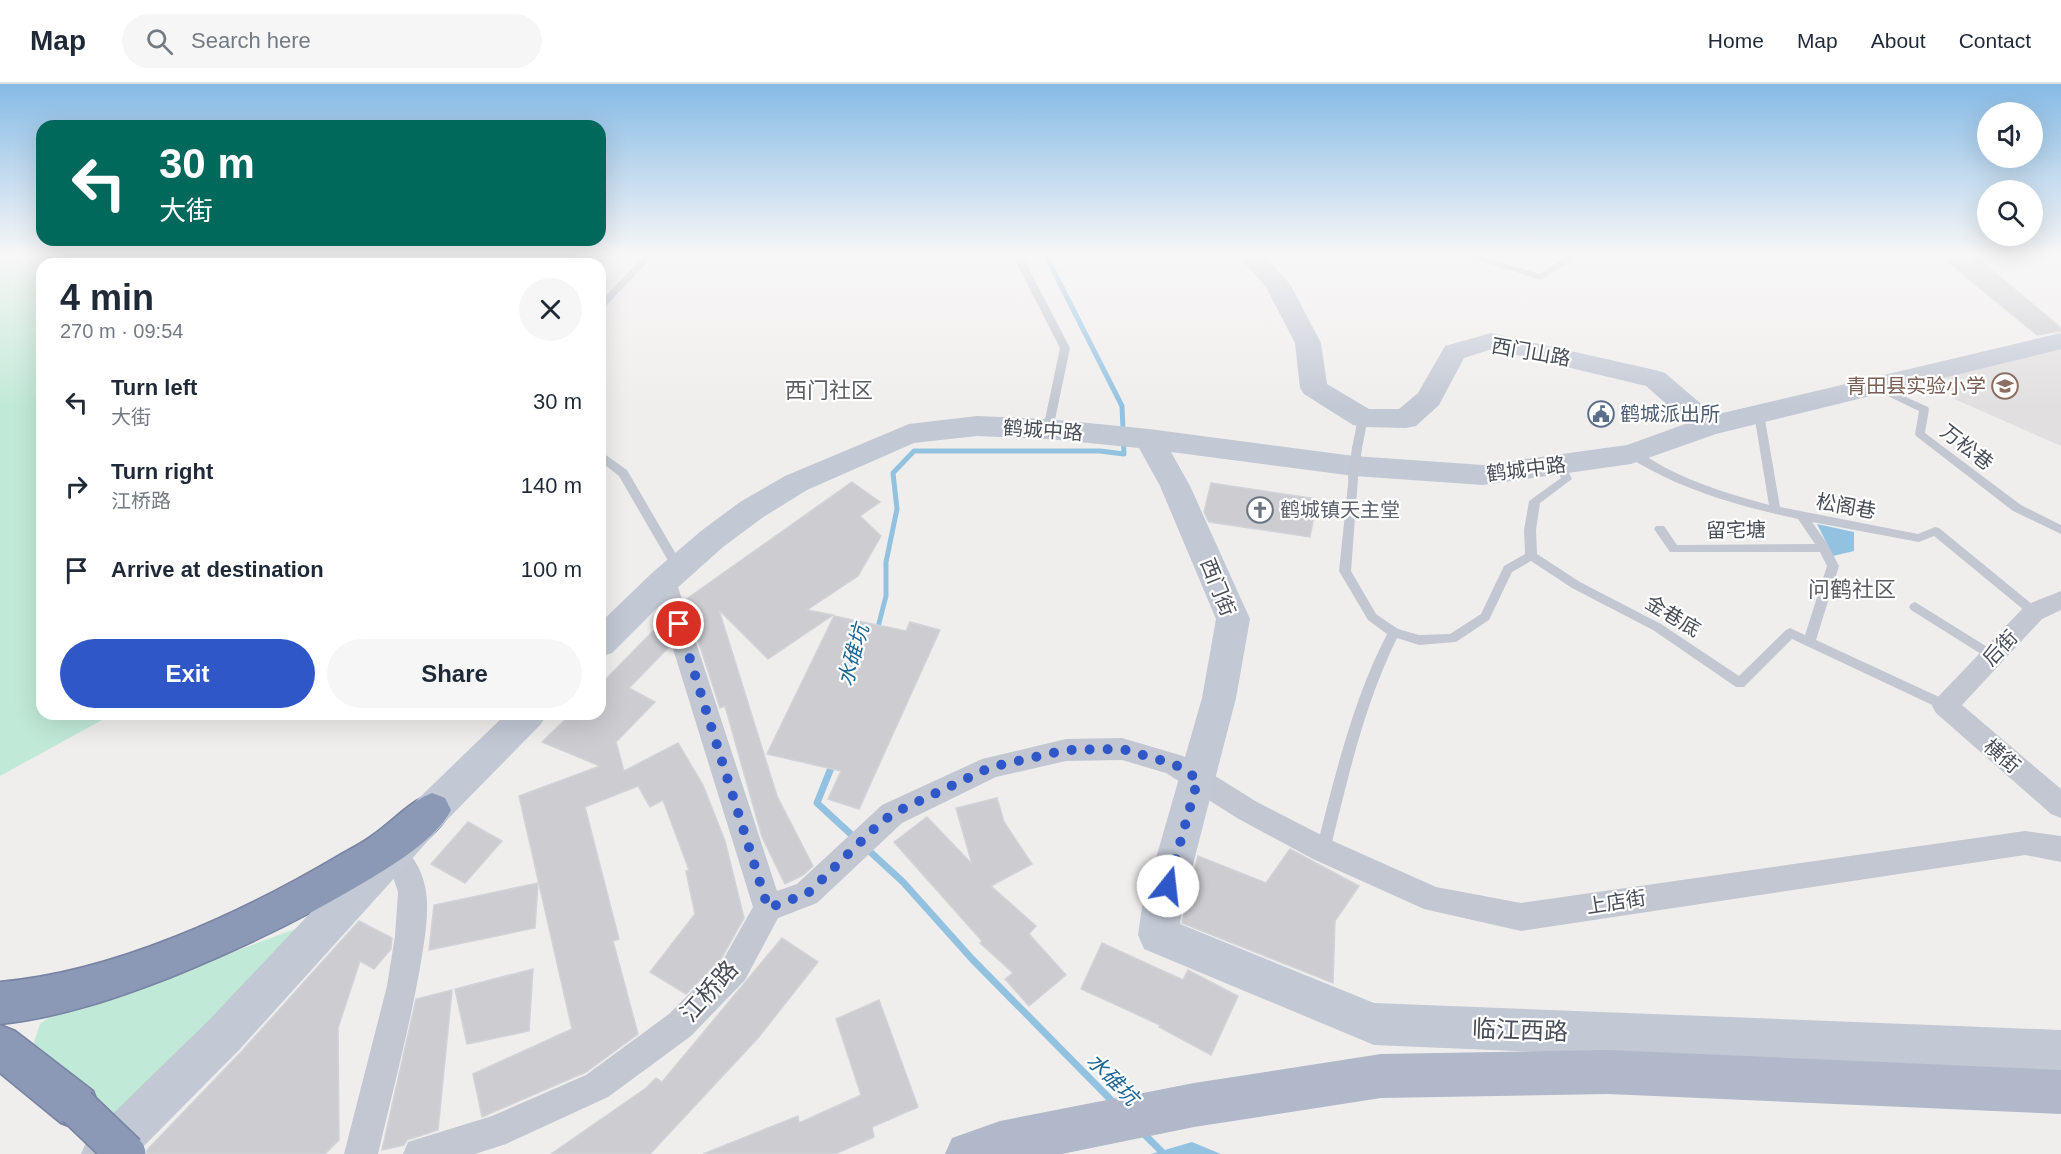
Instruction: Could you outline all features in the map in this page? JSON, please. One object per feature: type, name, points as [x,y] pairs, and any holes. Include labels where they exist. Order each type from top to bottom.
[{"type":"highway","points":[[0,1003],[33,1000],[130,973],[225,936],[303,898],[385,849],[432,810]]},
{"type":"highway","points":[[0,1046],[77,1107],[126,1154]]},
{"type":"main road","points":[[968,1154],[1000,1144],[1194,1105],[1381,1076],[1608,1072],[2061,1092]]},
{"type":"street","points":[[1289,306],[1308,343],[1314,388],[1363,418]]},
{"type":"street","name":"西门山路","points":[[1363,418],[1406,419],[1429,399],[1454,352],[1491,341],[1655,379],[1709,426]]},
{"type":"street","name":"鹤城中路","points":[[606,638],[671,575],[712,539],[751,510],[795,483],[909,434],[977,426],[1048,429],[1132,437],[1354,466],[1483,476],[1631,454],[1709,426],[2061,341]]},
{"type":"street","name":"西门街","points":[[1132,437],[1175,486],[1233,619],[1219,698],[1198,779]]},
{"type":"street","points":[[671,575],[693,668],[768,908]]},
{"type":"street","name":"后街","points":[[1944,706],[2034,612],[2061,600]]},
{"type":"street","name":"横街","points":[[1944,706],[2061,806]]},
{"type":"street","points":[[104,1154],[225,1034],[432,810],[523,720]]},
{"type":"street","name":"上店街","points":[[768,908],[807,894],[892,814],[991,767],[1066,750],[1122,749],[1174,764],[1247,810],[1323,850],[1434,900],[1521,917],[2025,843],[2061,849]]},
{"type":"street","name":"临江西路","points":[[1198,779],[1162,907],[1158,935],[1374,1024],[2061,1052]]},
{"type":"street","points":[[361,1154],[402,986],[410,936],[412,892],[405,871],[392,854]]},
{"type":"street","name":"江桥路","points":[[420,1154],[494,1132],[597,1086],[680,1024],[734,970],[768,908]]},
{"type":"lane","points":[[1043,306],[1065,348],[1048,429]]},
{"type":"lane","name":"万松巷","points":[[1874,386],[1924,409],[1920,434],[2017,508],[2061,530]]},
{"type":"lane","points":[[1759,414],[1775,510]]},
{"type":"lane","points":[[1363,418],[1353,478],[1345,572],[1372,617],[1394,632],[1419,640],[1452,639],[1485,617],[1508,569],[1531,556],[1530,530],[1535,501],[1567,479],[1560,466]]},
{"type":"lane","name":"松阁巷","points":[[1631,454],[1652,467],[1700,487],[1802,517],[1919,538],[1935,531],[2034,612]]},
{"type":"lane","points":[[606,460],[623,473],[671,575]]},
{"type":"lane","points":[[1802,517],[1824,548],[1833,566],[1809,643]]},
{"type":"lane","name":"留宅塘","points":[[1660,529],[1674,549],[1824,548]]},
{"type":"lane","name":"金巷底","points":[[1531,556],[1576,585],[1658,627],[1740,683],[1790,633],[1944,706]]},
{"type":"lane","points":[[1915,607],[1993,656]]},
{"type":"lane","points":[[1323,850],[1348,753],[1377,663],[1394,632]]},
{"type":"shaded area","name":"青田县实验小学","points":[[2061,348],[2061,446],[1952,398],[1946,375]]},
{"type":"green space","points":[[0,306],[36,306],[36,720],[102,720],[0,776]]},
{"type":"green space","points":[[314,922],[118,1117],[32,1048],[40,1024],[64,1006],[107,999]]},
{"type":"water","points":[[1817,524],[1854,532],[1854,551],[1833,556]]},
{"type":"water","points":[[1192,1142],[1221,1154],[1151,1154]]},
{"type":"building","points":[[2002,306],[2035,306],[2061,328],[2061,331],[2037,335]]},
{"type":"building","points":[[852,482],[880,502],[860,516],[881,536],[858,576],[807,610],[833,615],[768,659],[719,610],[777,796],[813,866],[803,875],[785,884],[762,837],[725,706],[720,708],[685,600]]},
{"type":"building","name":"鹤城镇天主堂","points":[[1211,483],[1317,499],[1310,537],[1209,522],[1204,512]]},
{"type":"building","points":[[834,616],[906,631],[910,622],[940,630],[859,809],[828,799],[841,771],[767,754]]},
{"type":"building","points":[[662,622],[670,646],[629,688],[655,702],[616,742],[624,771],[678,743],[703,785],[725,841],[744,918],[721,959],[686,994],[650,972],[695,914],[686,871],[689,870],[663,800],[650,807],[638,786],[585,807],[619,939],[613,941],[638,1034],[586,1072],[482,1117],[473,1074],[572,1029],[519,796],[600,766],[542,742],[565,720],[606,720],[606,679]]},
{"type":"building","points":[[997,798],[1004,822],[1032,864],[991,886],[1036,926],[1029,934],[1066,975],[1029,1006],[1005,979],[1013,973],[980,943],[982,941],[894,842],[927,817],[972,864],[956,808]]},
{"type":"building","points":[[468,822],[502,841],[465,883],[431,864]]},
{"type":"building","points":[[1290,849],[1359,886],[1335,921],[1333,983],[1182,923],[1198,856],[1266,883]]},
{"type":"building","points":[[538,883],[535,928],[429,950],[434,905]]},
{"type":"building","points":[[359,921],[392,938],[391,949],[374,969],[360,961],[338,1028],[339,1140],[325,1154],[147,1154],[147,1150],[242,1051]]},
{"type":"building","points":[[782,938],[818,962],[758,1038],[650,1154],[551,1154],[646,1088],[656,1078],[662,1082]]},
{"type":"building","points":[[1102,943],[1183,980],[1188,970],[1238,996],[1211,1055],[1159,1027],[1160,1025],[1081,989]]},
{"type":"building","points":[[533,969],[529,1031],[467,1044],[455,989]]},
{"type":"building","points":[[452,990],[438,1130],[407,1140],[404,1145],[382,1150],[416,999]]},
{"type":"building","points":[[879,1000],[918,1107],[872,1127],[874,1137],[835,1154],[703,1154],[798,1116],[799,1123],[861,1095],[836,1019]]},
{"type":"waterway","name":"水碓坑","points":[[877,631],[886,596],[886,562],[897,509],[893,473],[914,451],[1100,451],[1124,454],[1122,406],[1071,306]]},
{"type":"waterway","name":"水碓坑","points":[[833,763],[817,803],[855,838]]},
{"type":"waterway","name":"水碓坑","points":[[865,847],[903,882],[972,959],[1115,1104]]},
{"type":"waterway","name":"水碓坑","points":[[1143,1133],[1164,1154]]},
{"type":"place","name":"青田县实验小学","points":[[2005,386]]},
{"type":"place","name":"鹤城派出所","points":[[1601,414]]},
{"type":"place","name":"鹤城镇天主堂","points":[[1260,510]]},
{"type":"district","name":"西门社区","points":[[829,390]]},
{"type":"district","name":"问鹤社区","points":[[1852,589]]},
{"type":"route","points":[[679,624],[768,908],[807,894],[892,814],[991,767],[1066,750],[1122,749],[1174,764],[1198,779],[1168,886]]}]
